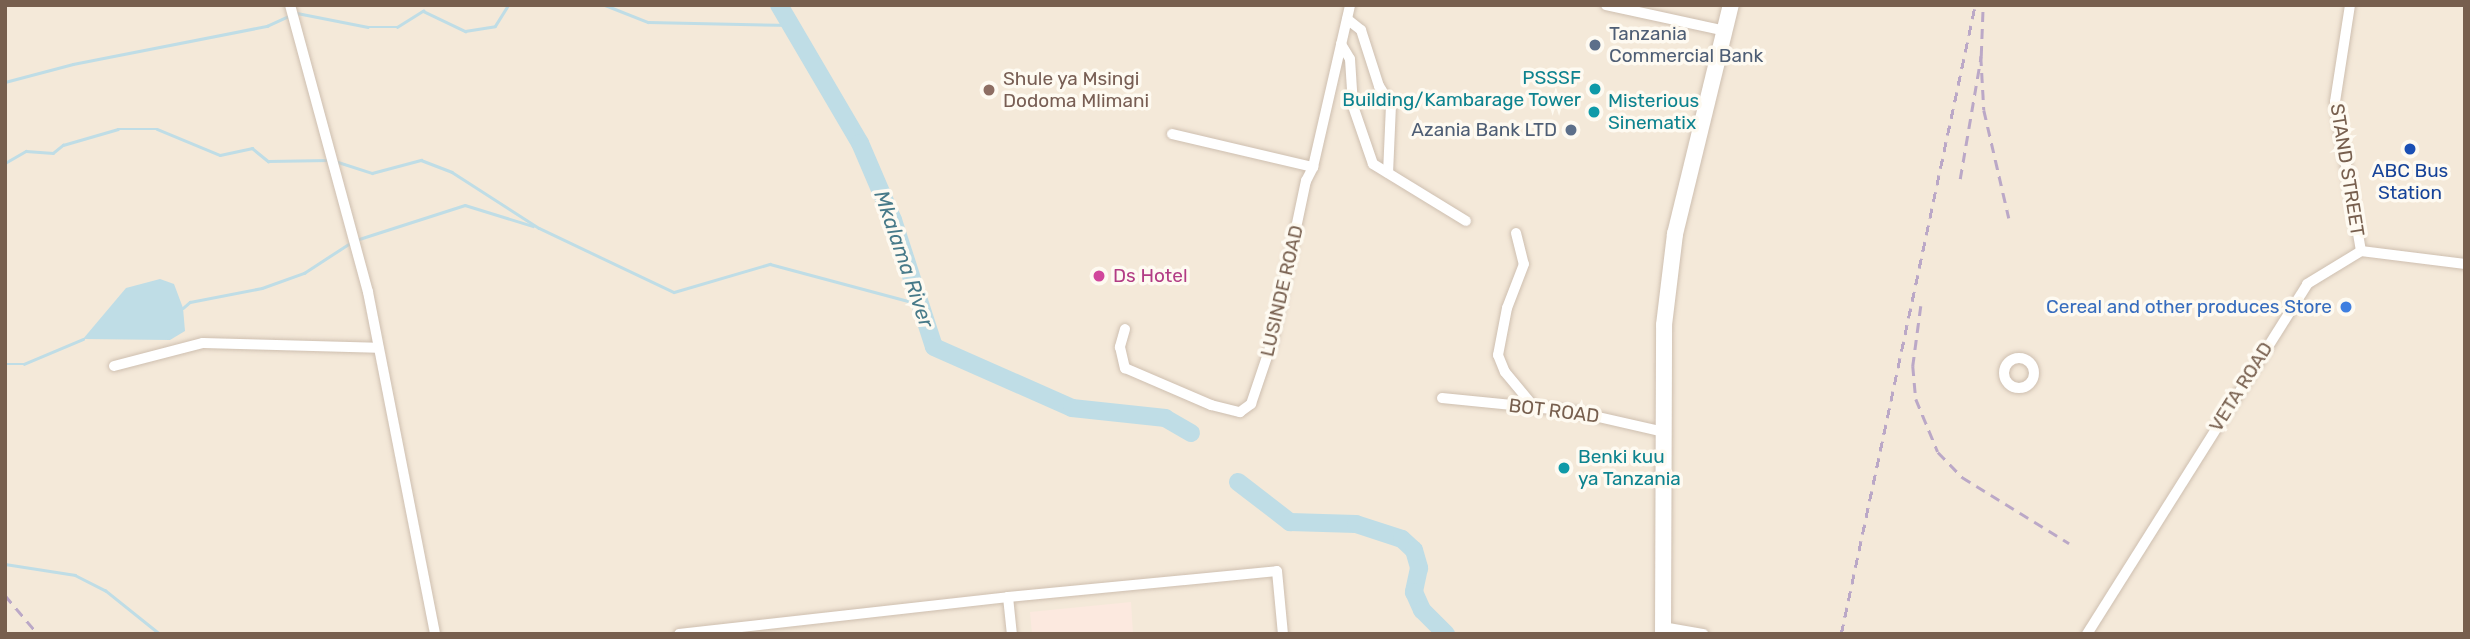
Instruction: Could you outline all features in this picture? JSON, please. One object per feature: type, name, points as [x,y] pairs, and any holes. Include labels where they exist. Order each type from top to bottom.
[{"type":"main road","points":[[1663,630],[1664,325],[1675,234],[1731,5]]},
{"type":"street","points":[[290,5],[368,292],[435,634]]},
{"type":"street","name":"LUSINDE ROAD","points":[[1125,329],[1120,347],[1125,368],[1211,405],[1240,412],[1251,404],[1272,342],[1306,181],[1313,167],[1350,5]]},
{"type":"street","points":[[1606,5],[1726,31]]},
{"type":"street","name":"STAND STREET","points":[[2350,5],[2335,102],[2361,251]]},
{"type":"street","points":[[1347,19],[1362,30],[1379,86],[1391,105],[1388,173]]},
{"type":"street","points":[[1341,44],[1350,59],[1351,93],[1369,159],[1466,221]]},
{"type":"street","points":[[1172,134],[1313,167]]},
{"type":"street","points":[[1516,233],[1524,264],[1507,308],[1498,355],[1505,372],[1535,408]]},
{"type":"street","points":[[2361,251],[2465,264]]},
{"type":"street","name":"VETA ROAD","points":[[2087,634],[2295,301],[2326,269],[2361,251]]},
{"type":"street","points":[[114,366],[203,342],[377,348]]},
{"type":"street","name":"BOT ROAD","points":[[1442,398],[1572,411],[1664,432]]},
{"type":"street","points":[[679,634],[1008,597],[1277,571],[1283,634]]},
{"type":"street","points":[[1008,597],[1012,634]]},
{"type":"street","points":[[1663,630],[1703,634]]},
{"type":"shaded area","points":[[5,5],[2465,5],[2465,634],[5,634]]},
{"type":"shaded area","points":[[1131,602],[1133,634],[1032,634],[1030,612]]},
{"type":"water","points":[[160,279],[174,284],[183,308],[185,331],[170,340],[83,339],[126,288]]},
{"type":"waterway","points":[[297,13],[368,27],[397,27],[423,11],[465,31],[495,26],[508,5]]},
{"type":"waterway","points":[[605,5],[648,22],[794,25]]},
{"type":"waterway","name":"Mkalama River","points":[[779,5],[860,143],[893,220],[934,347],[1072,408],[1165,418],[1191,433]]},
{"type":"waterway","points":[[5,82],[73,64],[267,26],[291,15]]},
{"type":"waterway","points":[[5,163],[26,151],[53,153],[63,145],[118,129],[157,129],[220,155],[252,148],[268,161],[329,160]]},
{"type":"waterway","points":[[335,161],[372,173],[421,160],[452,172],[539,228],[674,292],[770,264],[923,305]]},
{"type":"waterway","points":[[356,240],[465,205],[533,226]]},
{"type":"waterway","points":[[183,308],[190,302],[262,288],[304,273],[350,243]]},
{"type":"waterway","points":[[5,364],[24,364],[83,339]]},
{"type":"waterway","name":"Mkalama River","points":[[1238,482],[1290,522],[1356,524],[1402,539],[1414,550],[1419,568],[1414,592],[1422,610],[1446,634]]},
{"type":"waterway","points":[[5,564],[75,575],[105,590],[160,634]]},
{"type":"railway","points":[[1841,634],[1975,5]]},
{"type":"railway","points":[[1981,56],[1983,5]]},
{"type":"railway","points":[[1960,179],[1981,56],[1984,110],[2009,218]]},
{"type":"railway","points":[[1921,306],[1913,366],[1916,399],[1938,452],[1962,477],[2069,543]]},
{"type":"railway","points":[[5,595],[38,634]]},
{"type":"place","name":"Tanzania Commercial Bank","points":[[1595,45]]},
{"type":"place","name":"PSSSF Building/Kambarage Tower","points":[[1595,89]]},
{"type":"place","name":"Shule ya Msingi Dodoma Mlimani","points":[[989,90]]},
{"type":"place","name":"Misterious Sinematix","points":[[1594,112]]},
{"type":"place","name":"Azania Bank LTD","points":[[1571,130]]},
{"type":"place","name":"ABC Bus Station","points":[[2410,149]]},
{"type":"place","name":"Ds Hotel","points":[[1099,276]]},
{"type":"place","name":"Cereal and other produces Store","points":[[2346,307]]},
{"type":"place","name":"Benki kuu ya Tanzania","points":[[1564,468]]}]
